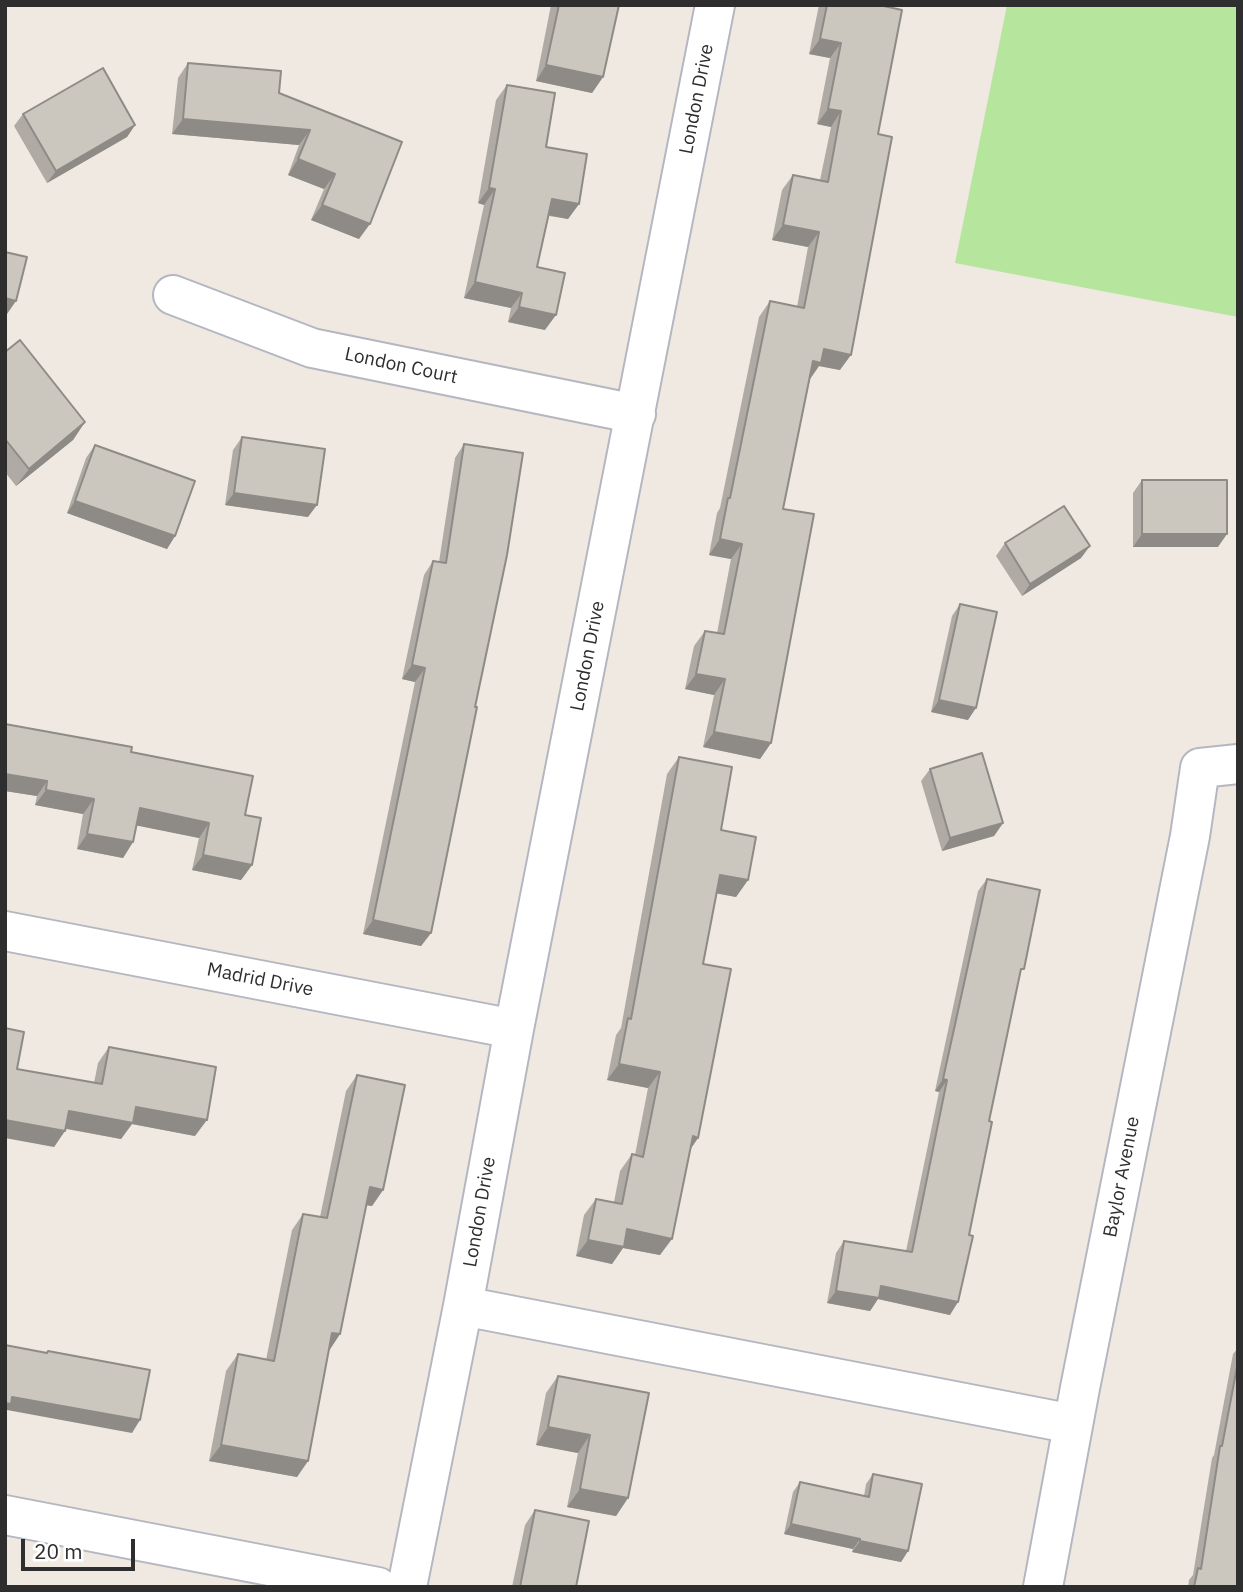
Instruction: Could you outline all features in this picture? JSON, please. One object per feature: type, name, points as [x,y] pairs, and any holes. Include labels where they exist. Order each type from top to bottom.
[{"type":"street","name":"London Drive","points":[[407,1587],[715,5]]},
{"type":"street","name":"London Court","points":[[173,295],[312,348],[636,414]]},
{"type":"street","name":"Baylor Avenue","points":[[1043,1587],[1190,836],[1200,768],[1238,764]]},
{"type":"street","name":"Madrid Drive","points":[[5,931],[514,1029]]},
{"type":"street","points":[[463,1306],[1073,1424]]},
{"type":"street","points":[[5,1515],[379,1587]]},
{"type":"green space","points":[[1007,5],[1238,5],[1238,317],[955,263]]},
{"type":"building","points":[[559,5],[619,5],[603,77],[546,65]]},
{"type":"building","points":[[827,5],[879,5],[902,10],[878,134],[892,137],[851,355],[824,349],[821,363],[813,361],[783,509],[814,514],[771,743],[714,732],[725,679],[696,674],[705,631],[724,634],[742,544],[720,539],[770,301],[804,308],[819,232],[783,225],[793,175],[828,182],[841,111],[828,109],[841,43],[820,39]]},
{"type":"building","points":[[188,63],[281,71],[279,93],[402,142],[370,224],[322,205],[335,174],[298,159],[310,130],[183,119]]},
{"type":"building","points":[[103,68],[135,125],[56,171],[23,114]]},
{"type":"building","points":[[507,85],[555,93],[546,147],[587,154],[579,204],[552,199],[537,267],[565,273],[556,315],[519,307],[522,293],[475,282],[495,189],[489,188]]},
{"type":"building","points":[[5,252],[27,257],[16,301],[5,298]]},
{"type":"building","points":[[20,340],[85,422],[29,469],[5,439],[5,352]]},
{"type":"building","points":[[242,437],[325,449],[317,505],[234,493]]},
{"type":"building","points":[[464,444],[523,453],[507,555],[431,933],[373,920],[425,668],[412,665],[433,561],[446,563]]},
{"type":"building","points":[[95,445],[195,481],[175,536],[75,501]]},
{"type":"building","points":[[1142,480],[1227,480],[1227,534],[1142,534]]},
{"type":"building","points":[[1064,506],[1090,546],[1030,584],[1005,543]]},
{"type":"building","points":[[960,604],[997,612],[976,708],[939,700]]},
{"type":"building","points":[[5,724],[132,747],[131,752],[253,776],[245,815],[261,818],[252,865],[203,855],[209,823],[140,808],[133,842],[87,834],[94,799],[46,790],[47,781],[5,774]]},
{"type":"building","points":[[982,753],[1003,823],[950,838],[930,769]]},
{"type":"building","points":[[679,757],[732,767],[721,830],[756,837],[748,880],[720,875],[703,964],[731,969],[698,1138],[693,1136],[672,1239],[627,1229],[624,1247],[588,1240],[596,1199],[622,1204],[632,1154],[643,1157],[660,1072],[619,1064],[628,1018],[631,1019]]},
{"type":"building","points":[[987,879],[1040,890],[989,1121],[992,1122],[969,1235],[973,1236],[958,1302],[881,1286],[879,1298],[836,1291],[844,1241],[912,1252],[947,1080],[943,1079]]},
{"type":"building","points":[[5,1028],[24,1032],[17,1069],[102,1084],[109,1047],[216,1067],[207,1120],[136,1107],[133,1123],[69,1111],[65,1131],[5,1120]]},
{"type":"building","points":[[357,1075],[405,1085],[383,1190],[370,1187],[340,1334],[332,1333],[308,1461],[221,1445],[238,1354],[274,1361],[303,1214],[327,1218]]},
{"type":"building","points":[[5,1345],[150,1370],[140,1420],[12,1397],[11,1404],[5,1403]]},
{"type":"building","points":[[1238,1362],[1238,1587],[1194,1587],[1198,1568],[1201,1569],[1220,1446]]},
{"type":"building","points":[[558,1376],[649,1393],[628,1498],[580,1489],[590,1435],[548,1427]]},
{"type":"building","points":[[873,1474],[922,1484],[908,1551],[791,1524],[800,1482],[869,1497]]},
{"type":"building","points":[[535,1510],[589,1521],[576,1587],[520,1587]]}]
